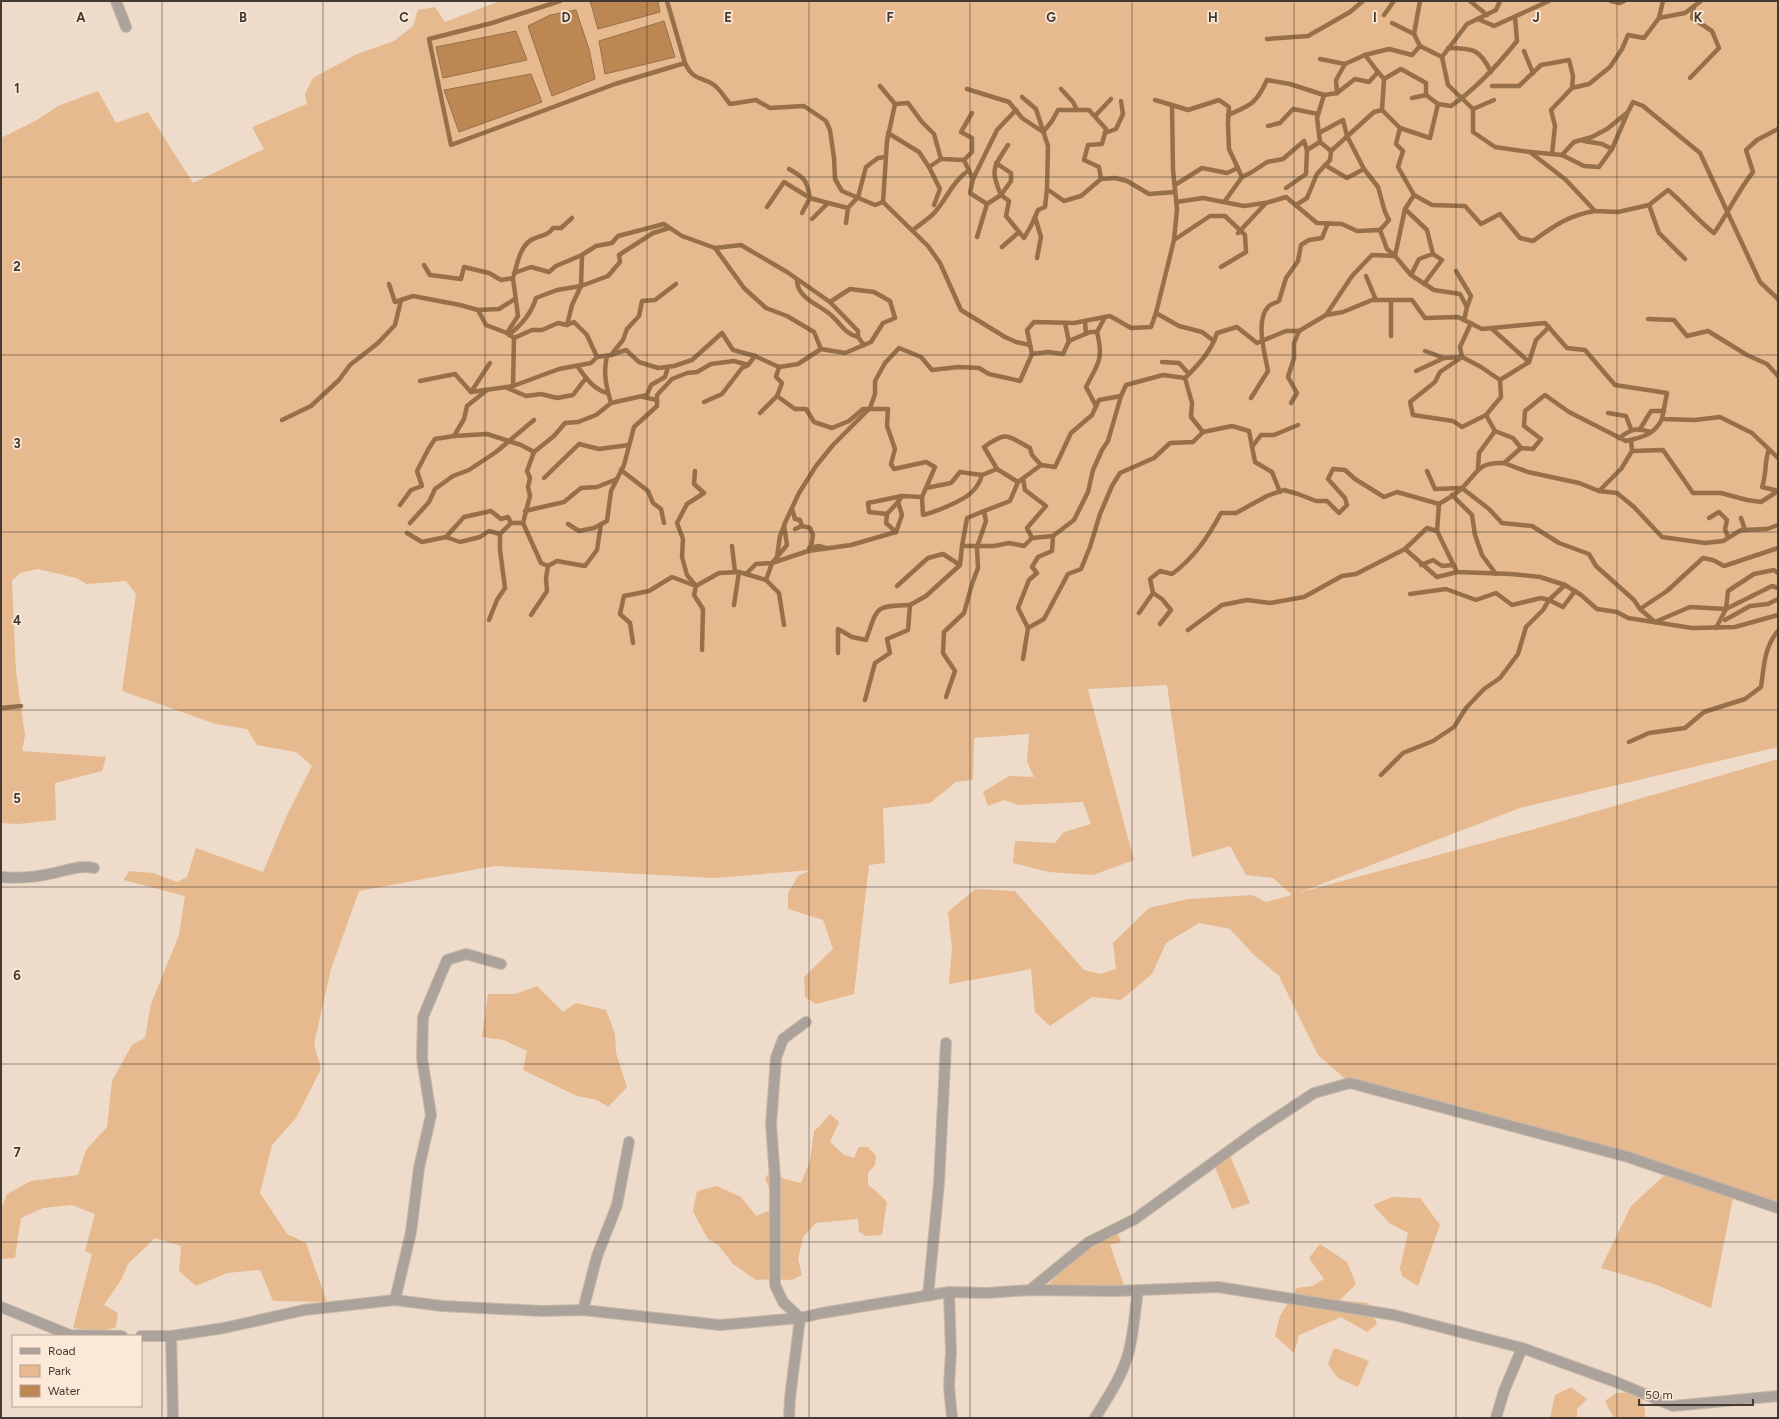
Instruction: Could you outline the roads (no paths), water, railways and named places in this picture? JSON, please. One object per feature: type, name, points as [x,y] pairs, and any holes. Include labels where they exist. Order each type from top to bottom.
[{"type":"street","points":[[116,1],[126,27]]},
{"type":"street","points":[[1,877],[17,879],[74,868],[94,868]]},
{"type":"street","points":[[395,1300],[411,1232],[419,1168],[431,1115],[422,1058],[423,1017],[446,960],[466,954],[501,964]]},
{"type":"street","points":[[800,1318],[783,1302],[775,1285],[775,1178],[771,1124],[772,1094],[776,1058],[783,1039],[806,1022]]},
{"type":"street","points":[[928,1296],[939,1183],[946,1043]]},
{"type":"street","points":[[1030,1290],[1089,1242],[1135,1219],[1255,1132],[1314,1093],[1350,1083],[1628,1157],[1778,1208]]},
{"type":"street","points":[[583,1310],[597,1256],[617,1205],[629,1142]]},
{"type":"street","points":[[142,1336],[171,1336],[224,1328],[311,1309],[395,1300],[465,1307],[542,1311],[583,1310],[720,1325],[800,1318],[949,1292],[987,1293],[1030,1290],[1116,1291],[1218,1287],[1394,1314],[1522,1348],[1616,1382],[1673,1406],[1778,1396]]},
{"type":"street","points":[[1095,1418],[1119,1378],[1128,1353],[1133,1333],[1138,1290]]},
{"type":"street","points":[[949,1292],[951,1352],[949,1386],[952,1418]]},
{"type":"street","points":[[1,1307],[68,1335]]},
{"type":"street","points":[[789,1418],[800,1318]]},
{"type":"street","points":[[171,1336],[173,1418]]},
{"type":"street","points":[[1496,1418],[1504,1391],[1522,1348]]},
{"type":"water","points":[[590,1],[658,1],[660,12],[598,29]]},
{"type":"water","points":[[576,10],[589,49],[595,79],[552,96],[528,26],[550,15]]},
{"type":"water","points":[[664,21],[675,57],[605,74],[599,41]]},
{"type":"water","points":[[516,31],[527,60],[443,78],[436,47]]},
{"type":"water","points":[[531,74],[542,102],[459,132],[444,90]]},
{"type":"waterway","points":[[560,1],[492,23],[429,39],[451,145],[615,84],[685,63],[694,76],[709,82],[716,87],[730,104],[756,100],[770,108],[804,106],[826,121],[830,130],[835,179],[842,191],[875,205],[883,202]]},
{"type":"waterway","points":[[667,1],[685,63]]},
{"type":"waterway","points":[[1267,39],[1308,36],[1350,12],[1363,1]]},
{"type":"waterway","points":[[1384,15],[1394,1]]},
{"type":"waterway","points":[[1414,34],[1420,1]]},
{"type":"waterway","points":[[1470,1],[1487,15]]},
{"type":"waterway","points":[[1392,23],[1414,34],[1420,46],[1442,57],[1467,24],[1496,10],[1500,1]]},
{"type":"waterway","points":[[1478,19],[1494,26],[1549,1]]},
{"type":"waterway","points":[[1611,1],[1620,3],[1624,1]]},
{"type":"waterway","points":[[1552,154],[1555,126],[1551,110],[1572,88],[1589,84],[1610,67],[1622,49],[1628,35],[1644,38],[1659,18],[1663,1]]},
{"type":"waterway","points":[[1659,18],[1685,13],[1701,1]]},
{"type":"waterway","points":[[1690,78],[1719,48],[1712,31],[1692,18],[1694,6]]},
{"type":"waterway","points":[[1286,188],[1306,174],[1307,150],[1320,142],[1331,151],[1374,112],[1382,110],[1400,128],[1430,138],[1438,104],[1451,106],[1469,92],[1486,76],[1517,41],[1515,17]]},
{"type":"waterway","points":[[1320,59],[1345,64],[1365,55],[1389,49],[1412,55],[1420,46]]},
{"type":"waterway","points":[[1448,48],[1475,51],[1487,64],[1491,72]]},
{"type":"waterway","points":[[1524,51],[1533,73]]},
{"type":"waterway","points":[[1365,55],[1378,72]]},
{"type":"waterway","points":[[1442,57],[1448,85],[1473,109],[1473,132],[1495,147],[1530,152],[1566,180],[1595,211],[1618,212],[1649,205],[1668,190],[1714,233],[1753,172],[1746,150],[1757,140],[1778,129]]},
{"type":"waterway","points":[[1492,86],[1519,86],[1541,65],[1569,60],[1573,76],[1572,88]]},
{"type":"waterway","points":[[1324,95],[1337,93],[1336,80],[1345,64]]},
{"type":"waterway","points":[[1382,110],[1384,79],[1401,69],[1426,83],[1426,95]]},
{"type":"waterway","points":[[1337,93],[1355,79],[1369,82],[1378,72],[1384,79]]},
{"type":"waterway","points":[[1228,115],[1252,103],[1260,94],[1267,80],[1290,84],[1324,95],[1317,118],[1320,142]]},
{"type":"waterway","points":[[880,86],[895,104],[908,103],[922,122],[934,134],[941,159],[964,160],[973,179],[970,193],[987,204],[1001,195],[1009,201],[1006,216],[1024,238],[1038,210],[1045,207],[1048,146],[1036,109],[1022,97]]},
{"type":"waterway","points":[[967,89],[1009,102],[1022,118],[1043,132],[1052,121],[1058,110],[1089,110],[1106,129],[1102,144],[1088,145],[1084,160],[1099,167],[1101,179]]},
{"type":"waterway","points":[[1061,89],[1073,102],[1077,110]]},
{"type":"waterway","points":[[1412,98],[1426,95],[1438,104]]},
{"type":"waterway","points":[[1095,116],[1111,99]]},
{"type":"waterway","points":[[1155,100],[1172,105],[1173,170],[1177,209],[1174,240],[1156,313],[1179,326],[1202,332],[1214,341]]},
{"type":"waterway","points":[[1172,105],[1188,110],[1219,100],[1229,107],[1229,149],[1242,177],[1267,162],[1283,159],[1304,141],[1307,150]]},
{"type":"waterway","points":[[1473,109],[1494,100]]},
{"type":"waterway","points":[[1105,133],[1116,129],[1123,114],[1121,101]]},
{"type":"waterway","points":[[1530,152],[1562,155],[1574,142],[1592,137],[1607,129],[1628,112],[1633,102],[1643,106],[1700,153],[1760,282],[1778,299]]},
{"type":"waterway","points":[[895,104],[887,141],[883,202],[928,246],[940,263],[961,310],[1005,337],[1016,342],[1030,345]]},
{"type":"waterway","points":[[1268,126],[1280,123],[1293,109],[1318,114]]},
{"type":"waterway","points":[[973,179],[997,130],[1016,110]]},
{"type":"waterway","points":[[964,160],[972,152],[972,138],[961,132],[972,113]]},
{"type":"waterway","points":[[1562,155],[1584,166],[1599,167],[1612,149],[1627,114]]},
{"type":"waterway","points":[[1319,133],[1343,120],[1347,136],[1364,169]]},
{"type":"waterway","points":[[1238,233],[1266,203],[1286,197],[1317,223],[1342,224],[1357,231],[1380,230],[1387,249],[1395,256],[1405,209],[1414,195],[1398,167],[1403,151],[1396,144],[1400,128]]},
{"type":"waterway","points":[[888,133],[919,152],[929,167],[941,159]]},
{"type":"waterway","points":[[1584,141],[1602,144],[1612,149]]},
{"type":"waterway","points":[[1001,195],[994,174],[996,164],[1008,145]]},
{"type":"waterway","points":[[1296,205],[1307,198],[1317,174],[1330,160],[1331,151]]},
{"type":"waterway","points":[[846,223],[848,208],[858,197],[866,167],[878,158],[886,157]]},
{"type":"waterway","points":[[996,163],[1011,173],[1011,181],[1001,195]]},
{"type":"waterway","points":[[1325,165],[1347,178],[1364,169],[1378,187],[1385,212],[1389,220],[1380,230]]},
{"type":"waterway","points":[[929,167],[940,189],[934,205]]},
{"type":"waterway","points":[[1175,185],[1202,168],[1227,173],[1238,168]]},
{"type":"waterway","points":[[789,169],[802,177],[808,187],[810,198]]},
{"type":"waterway","points":[[913,230],[935,212],[954,184],[969,170]]},
{"type":"waterway","points":[[1225,201],[1242,177]]},
{"type":"waterway","points":[[1047,189],[1064,201],[1081,196],[1101,179],[1115,178],[1127,181],[1149,194],[1175,192]]},
{"type":"waterway","points":[[767,207],[784,182],[810,198]]},
{"type":"waterway","points":[[1414,195],[1432,205],[1465,206],[1481,224],[1500,214],[1520,238],[1533,241],[1569,218],[1595,211]]},
{"type":"waterway","points":[[802,213],[810,198],[828,203]]},
{"type":"waterway","points":[[1176,202],[1203,198],[1244,206],[1265,203]]},
{"type":"waterway","points":[[812,219],[828,203],[848,208]]},
{"type":"waterway","points":[[977,237],[987,204]]},
{"type":"waterway","points":[[1649,205],[1659,233],[1685,259]]},
{"type":"waterway","points":[[1405,209],[1427,230],[1433,254],[1442,260],[1424,284]]},
{"type":"waterway","points":[[1174,240],[1210,216],[1225,216],[1245,235],[1246,252],[1221,267]]},
{"type":"waterway","points":[[1035,217],[1041,237],[1037,258]]},
{"type":"waterway","points":[[514,275],[520,256],[527,243],[534,238],[543,236],[553,228],[561,228],[572,218]]},
{"type":"waterway","points":[[1251,398],[1268,371],[1261,329],[1264,313],[1269,306],[1279,301],[1286,278],[1298,261],[1301,245],[1309,240],[1322,238],[1328,223]]},
{"type":"waterway","points":[[514,273],[531,267],[549,272],[556,266],[582,255],[596,246],[612,243],[618,236],[664,224],[682,236],[715,248],[744,288],[766,308],[787,316],[814,332],[821,349]]},
{"type":"waterway","points":[[509,335],[526,318],[532,309],[536,298],[557,290],[581,286],[608,276],[620,262],[619,255],[653,233],[669,228]]},
{"type":"waterway","points":[[1002,247],[1019,232]]},
{"type":"waterway","points":[[715,248],[741,245],[787,272],[830,302],[858,331],[858,337],[864,345]]},
{"type":"waterway","points":[[1411,275],[1419,259],[1433,254]]},
{"type":"waterway","points":[[567,325],[572,305],[581,286],[582,255]]},
{"type":"waterway","points":[[1326,315],[1352,276],[1372,255],[1395,256],[1411,275],[1434,290],[1460,294],[1467,307],[1464,320]]},
{"type":"waterway","points":[[424,265],[430,275],[461,279],[464,267],[489,273],[501,280],[513,278],[518,316],[507,333],[514,338],[532,330],[542,330],[558,323],[567,325],[574,322],[587,335],[597,357],[611,355],[626,350],[639,362],[658,368],[674,366],[692,360],[722,333],[733,350],[755,356],[779,367],[798,364],[821,349],[845,353],[871,342],[883,323],[895,318],[890,301],[874,292],[850,289],[830,302]]},
{"type":"waterway","points":[[1456,271],[1471,296],[1467,307]]},
{"type":"waterway","points":[[1366,276],[1376,300]]},
{"type":"waterway","points":[[797,280],[798,287],[805,297],[827,312],[846,331],[858,337]]},
{"type":"waterway","points":[[389,284],[395,302],[413,296],[460,305],[478,310],[486,325],[507,333]]},
{"type":"waterway","points":[[611,355],[623,340],[627,329],[639,316],[642,301],[655,300],[676,284]]},
{"type":"waterway","points":[[478,310],[499,309],[515,299]]},
{"type":"waterway","points":[[282,420],[311,406],[339,380],[350,365],[378,343],[395,325],[401,300]]},
{"type":"waterway","points":[[777,396],[795,409],[806,409],[814,422],[832,428],[849,421],[863,409],[888,409],[887,426],[895,449],[891,464],[894,469],[926,462],[935,467],[926,488],[951,483],[960,472],[982,475],[997,469],[1018,482],[1041,465],[1055,467],[1071,433],[1092,415],[1099,400],[1121,396],[1126,385],[1163,375],[1185,378],[1208,352],[1217,333],[1237,327],[1257,343],[1286,331],[1299,331],[1326,315],[1343,312],[1372,300],[1412,300],[1425,318],[1458,317],[1482,329],[1545,323],[1567,348],[1585,350],[1615,385],[1667,393],[1662,419],[1695,420],[1720,417],[1752,433],[1778,458]]},
{"type":"waterway","points":[[1391,301],[1391,336]]},
{"type":"waterway","points":[[1032,354],[1027,330],[1034,322],[1074,323],[1110,316],[1131,328],[1151,327],[1156,313]]},
{"type":"waterway","points":[[1096,406],[1086,387],[1099,361],[1100,349],[1097,332],[1105,317]]},
{"type":"waterway","points":[[1648,319],[1674,320],[1687,336],[1708,331],[1747,355],[1767,364],[1778,376]]},
{"type":"waterway","points":[[1085,321],[1086,334]]},
{"type":"waterway","points":[[1065,323],[1069,342]]},
{"type":"waterway","points":[[1471,323],[1460,347],[1462,357],[1440,372],[1435,382],[1410,402],[1413,415],[1453,421],[1462,427],[1486,415],[1495,431],[1513,438],[1521,448]]},
{"type":"waterway","points":[[1486,415],[1501,397],[1500,380],[1529,362],[1536,340],[1549,327]]},
{"type":"waterway","points":[[1491,328],[1529,362]]},
{"type":"waterway","points":[[1291,403],[1297,393],[1288,377],[1294,358],[1294,343],[1299,331]]},
{"type":"waterway","points":[[784,625],[779,593],[766,580],[772,563],[787,545],[784,525],[799,493],[816,466],[833,445],[870,408],[875,394],[875,381],[885,363],[899,348],[921,357],[932,370],[958,367],[979,368],[989,374],[1020,381],[1032,354],[1048,352],[1063,354],[1069,341],[1090,332],[1097,332]]},
{"type":"waterway","points":[[513,386],[514,338]]},
{"type":"waterway","points":[[1425,351],[1444,358],[1462,357],[1481,367],[1500,380]]},
{"type":"waterway","points":[[607,356],[605,368],[606,380],[611,403]]},
{"type":"waterway","points":[[568,524],[579,531],[594,528],[607,521],[611,491],[624,465],[634,427],[657,406],[657,395],[672,379],[687,373],[697,372],[711,364],[734,361],[748,365],[755,356]]},
{"type":"waterway","points":[[420,381],[455,374],[471,392],[513,386],[559,369],[591,363],[597,357]]},
{"type":"waterway","points":[[1416,371],[1444,358]]},
{"type":"waterway","points":[[1162,362],[1179,363],[1189,374]]},
{"type":"waterway","points":[[471,392],[490,363]]},
{"type":"waterway","points":[[704,402],[722,394],[742,368],[748,365]]},
{"type":"waterway","points":[[578,367],[594,386],[608,393]]},
{"type":"waterway","points":[[487,390],[467,406],[464,419],[454,436],[487,434],[521,445],[534,452],[554,436],[565,423],[578,422],[596,415],[611,403],[647,395],[651,385],[665,377],[668,367]]},
{"type":"waterway","points":[[760,413],[777,396],[782,383],[776,377],[779,367]]},
{"type":"waterway","points":[[505,387],[526,396],[541,394],[557,398],[573,395],[586,378]]},
{"type":"waterway","points":[[1028,628],[1044,619],[1068,574],[1081,569],[1090,547],[1100,514],[1112,486],[1120,473],[1154,458],[1170,443],[1193,442],[1203,432],[1191,417],[1192,403],[1185,378]]},
{"type":"waterway","points":[[1139,613],[1153,593],[1150,579],[1160,571],[1172,574],[1180,568],[1206,539],[1221,513],[1236,513],[1267,496],[1284,490],[1316,501],[1327,501],[1339,513],[1347,505],[1345,498],[1328,479],[1333,469],[1345,470],[1355,479],[1384,497],[1397,492],[1439,504],[1458,492],[1476,472],[1484,466],[1495,463],[1504,463],[1521,448],[1533,449],[1541,439],[1524,426],[1525,411],[1545,395],[1569,412],[1626,441],[1652,432],[1662,419]]},
{"type":"waterway","points":[[865,700],[875,663],[890,653],[887,639],[908,630],[910,605],[926,596],[960,565],[962,546],[994,546],[1009,543],[1024,546],[1032,538],[1053,536],[1074,520],[1088,492],[1093,470],[1108,441],[1121,396]]},
{"type":"waterway","points":[[643,397],[657,400]]},
{"type":"waterway","points":[[1640,429],[1651,411],[1664,411]]},
{"type":"waterway","points":[[1608,413],[1626,416],[1631,429]]},
{"type":"waterway","points":[[410,523],[429,502],[435,489],[453,476],[469,470],[496,452],[534,420]]},
{"type":"waterway","points":[[1252,447],[1261,435],[1274,435],[1298,425]]},
{"type":"waterway","points":[[1203,432],[1232,426],[1249,431],[1255,462],[1272,472],[1280,492]]},
{"type":"waterway","points":[[1619,438],[1634,430],[1651,432]]},
{"type":"waterway","points":[[1478,469],[1479,453],[1495,431]]},
{"type":"waterway","points":[[400,505],[411,490],[422,486],[417,471],[435,439],[454,436]]},
{"type":"waterway","points":[[997,469],[984,447],[1002,437],[1011,438],[1030,448],[1032,455],[1041,465]]},
{"type":"waterway","points":[[1599,491],[1621,469],[1632,451],[1631,440]]},
{"type":"waterway","points":[[544,478],[579,444],[599,449],[629,445]]},
{"type":"waterway","points":[[1769,449],[1762,487],[1778,491]]},
{"type":"waterway","points":[[1632,451],[1663,450],[1693,493],[1721,493],[1761,502],[1778,491]]},
{"type":"waterway","points":[[489,620],[497,600],[505,588],[500,550],[500,534],[511,523],[523,523],[530,496],[528,487],[530,478],[527,471],[534,452]]},
{"type":"waterway","points":[[1504,463],[1528,472],[1579,483],[1599,491],[1617,493],[1634,507],[1662,537],[1705,543],[1723,541],[1741,530],[1767,529],[1778,525]]},
{"type":"waterway","points":[[621,470],[648,491],[653,503],[661,509],[664,523]]},
{"type":"waterway","points":[[695,471],[694,484],[704,493],[687,504],[677,523],[683,539],[682,557],[687,575],[696,586],[694,595],[703,609],[702,650]]},
{"type":"waterway","points":[[1427,471],[1435,489],[1462,488],[1489,509],[1502,523],[1532,526],[1559,543],[1589,554],[1596,566],[1634,600],[1640,609],[1655,622],[1690,607],[1726,609],[1728,591],[1754,574],[1774,570],[1778,573]]},
{"type":"waterway","points":[[922,497],[923,515],[949,506],[968,495],[977,486],[982,475]]},
{"type":"waterway","points":[[525,511],[564,502],[581,488],[597,487],[617,479]]},
{"type":"waterway","points":[[1023,479],[1025,490],[1046,506],[1027,528],[1032,538]]},
{"type":"waterway","points":[[946,697],[955,671],[943,653],[944,632],[964,613],[978,568],[977,547],[986,521],[984,511],[1010,501],[1018,482]]},
{"type":"waterway","points":[[746,574],[756,564],[772,563],[808,551],[851,545],[896,532],[902,515],[898,502],[902,496],[922,497],[926,488]]},
{"type":"waterway","points":[[1452,495],[1472,515],[1475,535],[1482,555],[1496,574]]},
{"type":"waterway","points":[[887,514],[869,512],[868,503],[902,496]]},
{"type":"waterway","points":[[896,532],[886,523],[887,514],[898,502]]},
{"type":"waterway","points":[[1439,504],[1437,531],[1457,572],[1511,574],[1540,577],[1565,585],[1581,595],[1597,609],[1617,612],[1628,618],[1692,628],[1735,627],[1778,615]]},
{"type":"waterway","points":[[792,509],[795,519],[800,520],[802,526],[810,528],[813,535],[811,547]]},
{"type":"waterway","points":[[446,537],[464,517],[491,511],[501,519],[508,517],[511,523]]},
{"type":"waterway","points":[[962,546],[967,518],[984,511]]},
{"type":"waterway","points":[[1709,518],[1719,512],[1727,520],[1725,529],[1728,537]]},
{"type":"waterway","points":[[1741,518],[1745,530]]},
{"type":"waterway","points":[[523,523],[541,563],[548,566]]},
{"type":"waterway","points":[[548,566],[557,561],[585,566],[597,550],[601,524]]},
{"type":"waterway","points":[[777,557],[780,536],[784,526]]},
{"type":"waterway","points":[[795,529],[802,526]]},
{"type":"waterway","points":[[1188,630],[1222,605],[1247,600],[1270,603],[1304,597],[1342,576],[1356,574],[1405,549],[1427,528],[1437,531]]},
{"type":"waterway","points":[[407,533],[422,542],[446,537],[460,542],[480,537],[489,531],[500,534]]},
{"type":"waterway","points":[[1023,659],[1028,628],[1018,608],[1029,580],[1037,573],[1032,567],[1038,557],[1052,551],[1053,536]]},
{"type":"waterway","points":[[732,546],[735,572]]},
{"type":"waterway","points":[[809,548],[819,546],[826,548]]},
{"type":"waterway","points":[[1640,609],[1667,591],[1703,558],[1713,560],[1724,566],[1778,548]]},
{"type":"waterway","points":[[1405,549],[1437,577],[1457,572]]},
{"type":"waterway","points":[[897,586],[928,558],[943,554],[960,565]]},
{"type":"waterway","points":[[1421,565],[1433,560],[1442,566],[1453,565]]},
{"type":"waterway","points":[[531,615],[547,591],[546,578],[548,566]]},
{"type":"waterway","points":[[734,605],[739,572]]},
{"type":"waterway","points":[[633,643],[630,623],[620,614],[624,596],[649,591],[672,577],[696,586],[719,573],[739,572],[766,580]]},
{"type":"waterway","points":[[1381,775],[1403,753],[1433,741],[1454,727],[1466,708],[1484,689],[1500,678],[1518,654],[1526,627],[1543,610],[1549,600],[1565,585]]},
{"type":"waterway","points":[[1716,628],[1726,609],[1772,586],[1778,588]]},
{"type":"waterway","points":[[1410,594],[1446,589],[1476,600],[1496,593],[1512,605],[1541,598],[1563,607],[1575,591]]},
{"type":"waterway","points":[[1153,593],[1162,599],[1171,610],[1160,624]]},
{"type":"waterway","points":[[1725,620],[1750,606],[1768,604],[1778,599]]},
{"type":"waterway","points":[[838,653],[838,629],[852,637],[866,640],[875,615],[879,610],[889,606],[910,605]]},
{"type":"waterway","points":[[1629,742],[1649,733],[1685,728],[1704,712],[1745,699],[1761,687],[1767,650],[1773,637],[1778,631]]},
{"type":"waterway","points":[[1,708],[21,706]]}]
